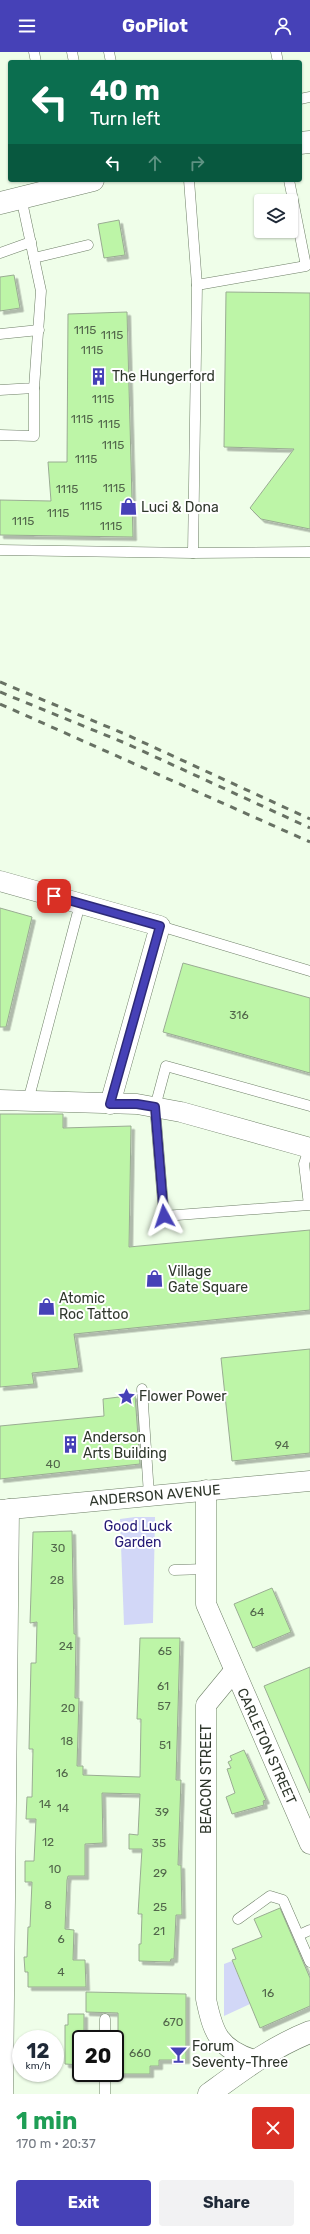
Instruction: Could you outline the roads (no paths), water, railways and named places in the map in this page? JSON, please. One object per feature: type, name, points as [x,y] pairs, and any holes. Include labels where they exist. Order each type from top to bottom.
[{"type":"main road","points":[[0,204],[54,184],[74,182]]},
{"type":"main road","points":[[209,2094],[254,2060],[286,2042],[310,2032]]},
{"type":"street","points":[[0,882],[160,926],[110,1104]]},
{"type":"street","points":[[0,1100],[137,1104],[181,1112],[310,1147]]},
{"type":"street","name":"ANDERSON AVENUE","points":[[5,1509],[310,1481]]},
{"type":"street","points":[[206,1490],[206,1604],[234,1671]]},
{"type":"street","points":[[3,2094],[5,1509]]},
{"type":"street","name":"CARLETON STREET","points":[[234,1671],[310,1844]]},
{"type":"street","name":"BEACON STREET","points":[[234,1671],[206,1706],[206,1999],[214,2032],[221,2042],[242,2056],[254,2060]]},
{"type":"lane","points":[[189,182],[197,285],[193,553]]},
{"type":"lane","points":[[197,285],[306,266],[289,182]]},
{"type":"lane","points":[[0,435],[34,436],[34,388],[42,291],[21,197]]},
{"type":"lane","points":[[0,253],[31,242]]},
{"type":"lane","points":[[34,258],[88,245]]},
{"type":"lane","points":[[0,334],[39,330]]},
{"type":"lane","points":[[0,390],[34,388]]},
{"type":"lane","points":[[0,550],[193,553],[310,552]]},
{"type":"lane","points":[[28,1101],[80,904]]},
{"type":"lane","points":[[160,926],[310,971]]},
{"type":"lane","points":[[310,1106],[166,1066],[155,1107],[164,1216],[309,1205],[304,1164],[310,1147]]},
{"type":"lane","points":[[142,1389],[149,1495]]},
{"type":"lane","points":[[174,1570],[206,1570]]},
{"type":"lane","points":[[238,1919],[270,1896],[283,1900],[310,1962]]},
{"type":"lane","points":[[299,1935],[310,1930]]},
{"type":"lane","points":[[105,2019],[105,2030]]},
{"type":"lane","points":[[105,2082],[105,2094]]},
{"type":"railway","points":[[0,682],[125,734],[310,819]]},
{"type":"railway","points":[[0,692],[125,743],[310,828]]},
{"type":"railway","points":[[0,704],[310,842]]},
{"type":"place","name":"The Hungerford","points":[[99,376]]},
{"type":"place","name":"Luci & Dona","points":[[128,507]]},
{"type":"place","name":"Village Gate Square","points":[[155,1279]]},
{"type":"place","name":"Atomic Roc Tattoo","points":[[46,1306]]},
{"type":"place","name":"Flower Power","points":[[126,1396]]},
{"type":"place","name":"Anderson Arts Building","points":[[70,1445]]},
{"type":"place","name":"Forum Seventy-Three","points":[[179,2054]]},
{"type":"park label","name":"Good Luck Garden","points":[[138,1534]]}]
